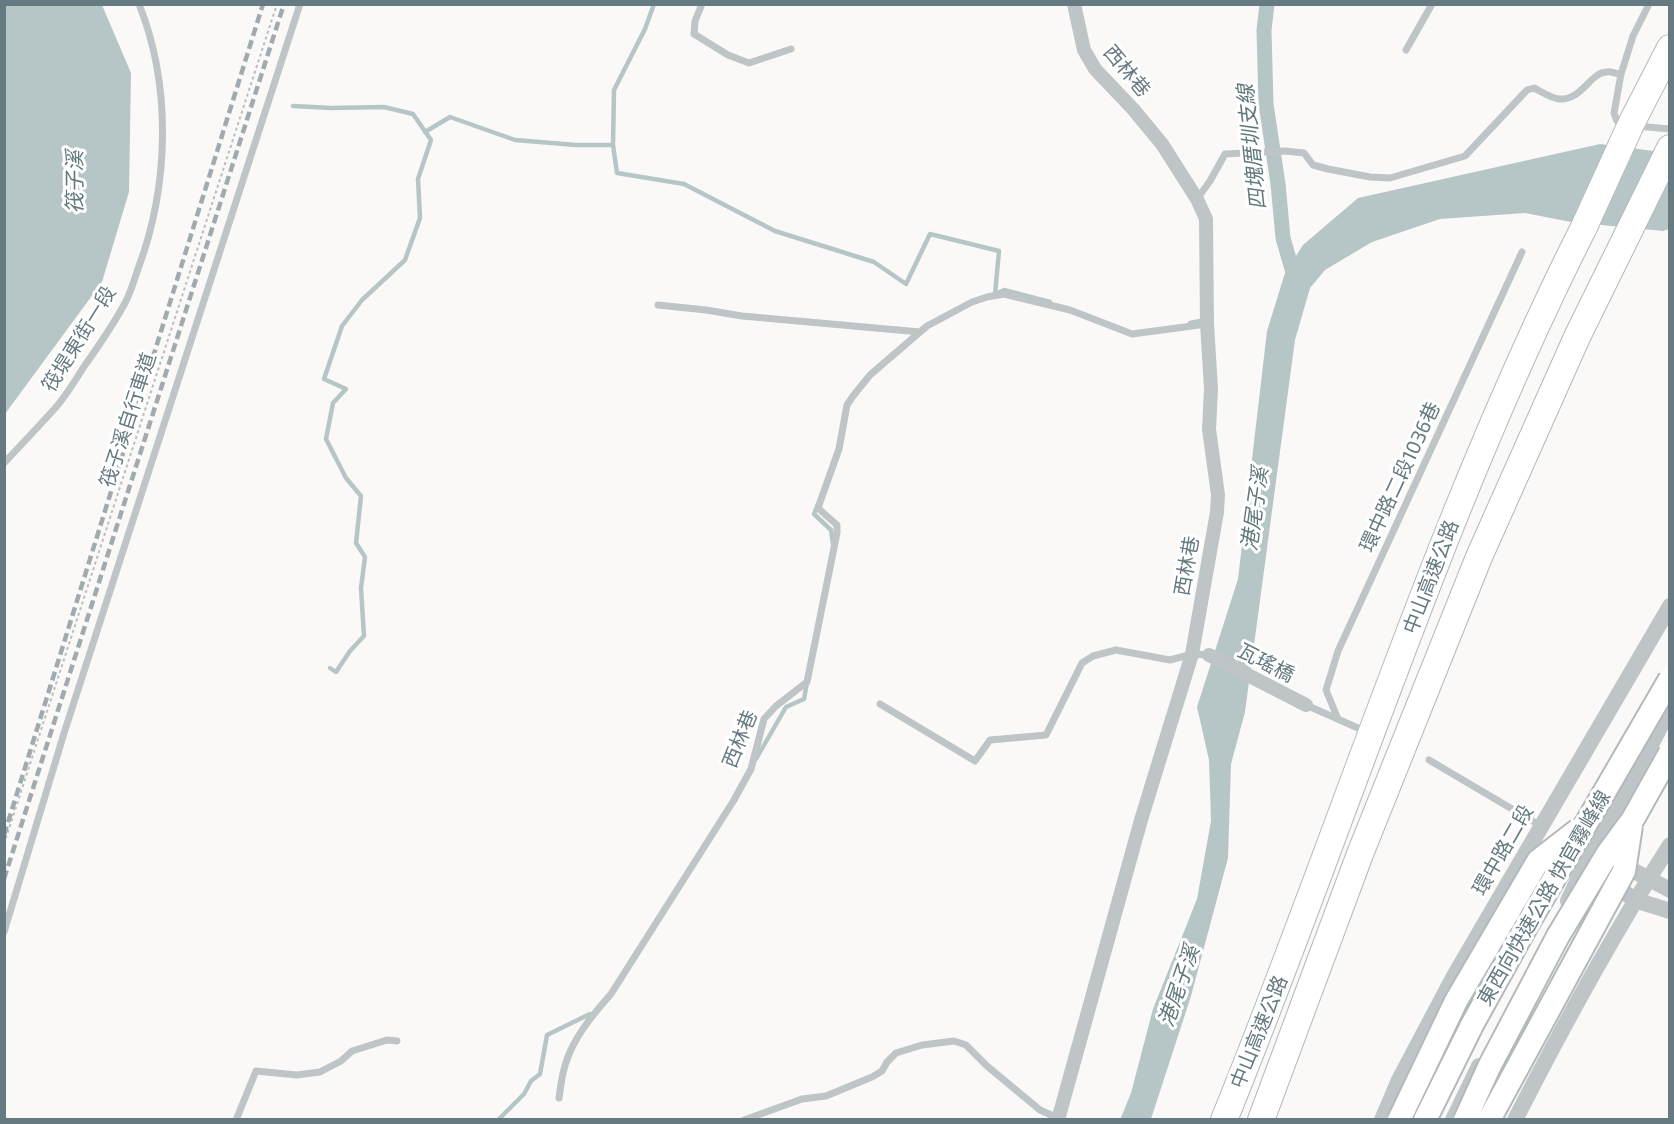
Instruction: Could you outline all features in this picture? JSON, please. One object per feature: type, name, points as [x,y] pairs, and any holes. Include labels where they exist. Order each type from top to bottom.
[{"type":"highway","name":"中山高速公路","points":[[1224,1119],[1272,1003],[1448,532],[1550,295],[1632,122],[1670,48]]},
{"type":"highway","name":"中山高速公路","points":[[1261,1119],[1360,854],[1479,557],[1577,337],[1670,148]]},
{"type":"highway","name":"東西向快速公路 快官霧峰線","points":[[1425,1119],[1472,1025],[1670,679]]},
{"type":"highway","name":"東西向快速公路 快官霧峰線","points":[[1465,1119],[1489,1067],[1558,936],[1608,853],[1632,819],[1670,753]]},
{"type":"highway","points":[[1488,1119],[1624,871],[1632,819]]},
{"type":"highway","points":[[1399,1119],[1456,1002],[1538,861],[1586,824]]},
{"type":"street","name":"西林巷","points":[[1058,1119],[1141,820],[1192,654],[1218,495],[1209,429],[1211,389],[1207,324],[1206,219],[1197,199],[1162,144],[1095,69],[1084,50],[1074,4]]},
{"type":"street","name":"環中路二段","points":[[1382,1119],[1399,1080],[1449,986],[1670,606]]},
{"type":"street","name":"瓦瑤橋","points":[[1209,655],[1306,705]]},
{"type":"street","points":[[1599,852],[1628,789],[1670,708]]},
{"type":"street","points":[[1453,1119],[1464,1092],[1589,868],[1670,729]]},
{"type":"street","points":[[1541,826],[1563,830],[1648,880],[1670,890]]},
{"type":"street","points":[[1541,826],[1589,868],[1635,900],[1670,911]]},
{"type":"street","points":[[1515,1119],[1617,928],[1670,845]]},
{"type":"street","points":[[1460,1119],[1573,905],[1589,868]]},
{"type":"lane","name":"筏堤東街一段","points":[[4,463],[59,404],[102,340],[126,301],[146,245],[159,184],[162,151],[161,113],[160,88],[154,56],[139,4]]},
{"type":"lane","points":[[4,932],[65,730],[300,4]]},
{"type":"lane","points":[[702,4],[695,21],[694,34],[728,55],[748,63],[791,49]]},
{"type":"lane","points":[[1406,50],[1432,4]]},
{"type":"lane","points":[[1649,4],[1633,36],[1621,74],[1614,113],[1617,121],[1624,125],[1670,129]]},
{"type":"lane","points":[[1197,199],[1225,154],[1285,151],[1304,153],[1313,165],[1370,177],[1390,178],[1465,156],[1527,90],[1534,88],[1556,99],[1571,98],[1600,73],[1621,74]]},
{"type":"lane","name":"環中路二段1036巷","points":[[1338,719],[1326,690],[1338,651],[1522,252]]},
{"type":"lane","name":"西林巷","points":[[558,1098],[562,1075],[570,1051],[611,994],[751,770],[764,719],[776,706],[807,682],[837,533],[837,525],[819,509],[819,505],[839,450],[847,405],[870,375],[927,326],[972,302],[1004,294],[1070,310],[1132,334],[1207,324]]},
{"type":"lane","points":[[658,305],[742,316],[920,332]]},
{"type":"lane","points":[[880,704],[975,761],[990,740],[1046,735],[1082,663],[1093,656],[1116,650],[1170,660],[1192,654],[1209,655]]},
{"type":"lane","points":[[1306,705],[1358,728]]},
{"type":"lane","points":[[1429,760],[1541,826]]},
{"type":"lane","points":[[236,1119],[256,1071],[297,1075],[320,1072],[341,1061],[352,1051],[387,1040],[397,1041]]},
{"type":"lane","points":[[744,1119],[802,1100],[826,1096],[872,1077],[882,1071],[896,1053],[922,1045],[954,1041],[966,1045],[987,1066],[1040,1110],[1058,1119]]},
{"type":"path","name":"筏子溪自行車道","points":[[4,844],[278,4]]},
{"type":"water","name":"筏子溪","points":[[5,4],[102,5],[131,73],[129,192],[102,282],[5,414]]},
{"type":"water","name":"港尾子溪","points":[[1600,144],[1669,153],[1669,229],[1663,231],[1571,222],[1525,213],[1440,219],[1372,242],[1325,270],[1310,288],[1295,340],[1245,712],[1231,764],[1228,858],[1191,996],[1151,1119],[1120,1120],[1131,1093],[1153,1009],[1197,899],[1211,821],[1209,760],[1197,707],[1238,579],[1267,331],[1285,273],[1303,245],[1358,198]]},
{"type":"waterway","points":[[654,4],[645,29],[614,90],[613,145],[617,173],[684,184],[775,231],[874,262],[906,284],[930,234],[999,251],[995,294]]},
{"type":"waterway","name":"四塊厝圳支線","points":[[1267,4],[1264,30],[1266,104],[1278,184],[1283,238],[1296,283]]},
{"type":"waterway","points":[[293,106],[384,107],[413,114],[431,140],[418,179],[420,218],[405,260],[362,300],[342,326],[324,379],[346,389],[333,403],[326,439],[346,478],[361,496],[356,543],[365,557],[361,588],[364,636],[350,651],[336,672],[330,668]]},
{"type":"waterway","points":[[425,132],[450,117],[515,140],[576,145],[613,145]]},
{"type":"waterway","points":[[998,293],[1004,290],[1050,302]]},
{"type":"waterway","points":[[1190,323],[1200,321]]},
{"type":"waterway","points":[[818,504],[814,514],[831,530],[833,544]]},
{"type":"waterway","points":[[756,759],[786,707],[804,699],[807,682]]},
{"type":"waterway","points":[[498,1120],[524,1094],[531,1081],[540,1074],[547,1035],[590,1014]]},
{"type":"railway","points":[[4,835],[263,4]]},
{"type":"railway","points":[[4,879],[284,4]]}]
